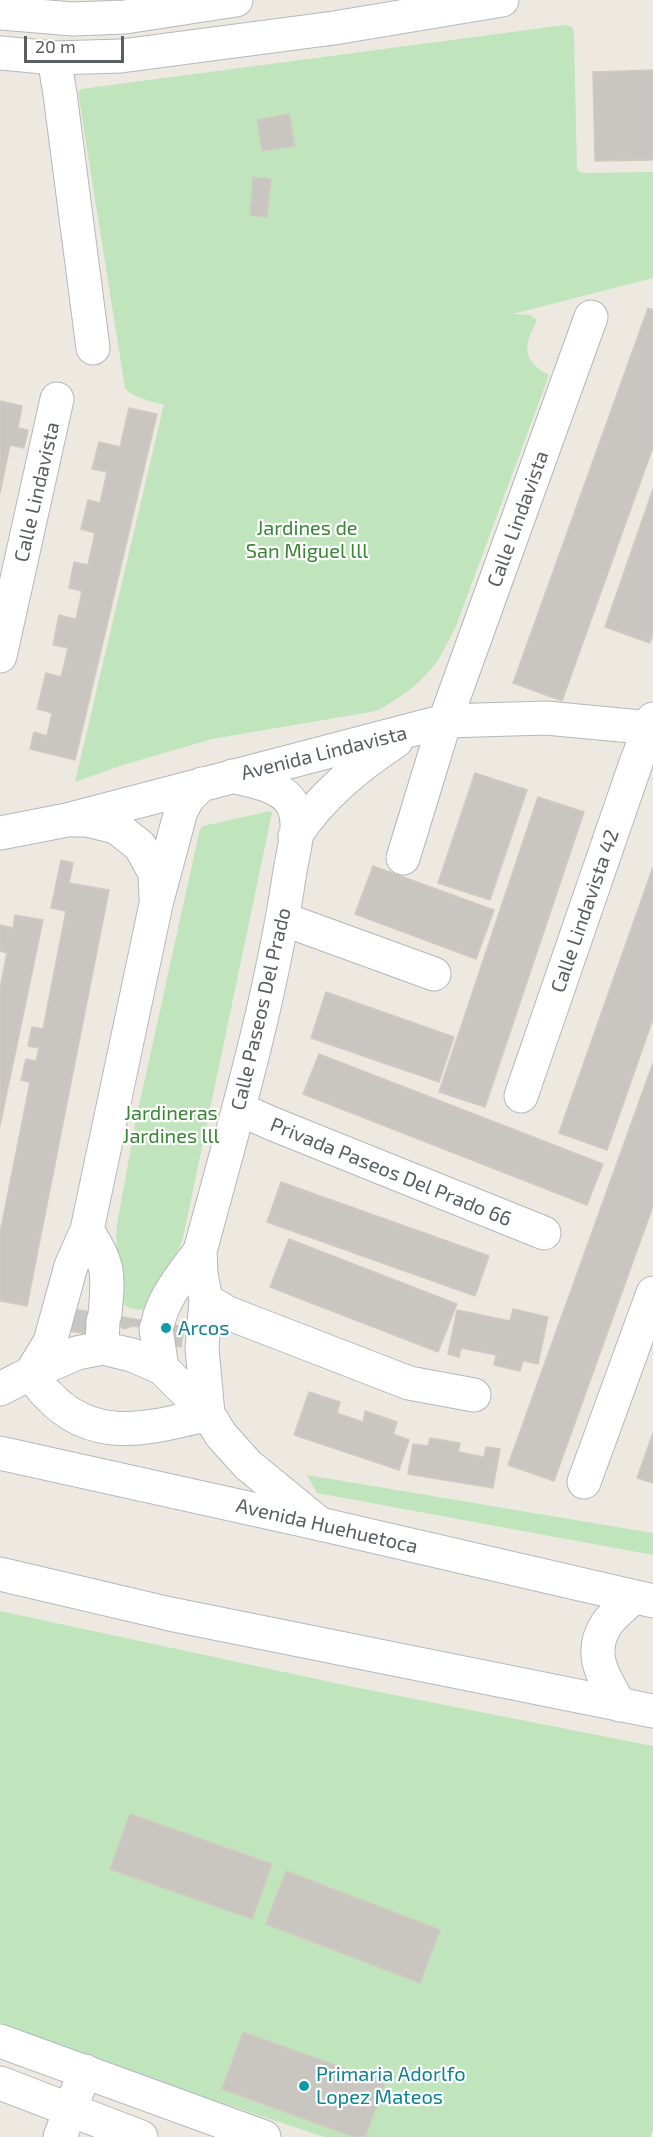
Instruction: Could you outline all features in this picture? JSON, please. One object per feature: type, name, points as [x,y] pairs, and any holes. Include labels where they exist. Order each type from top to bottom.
[{"type":"street","points":[[0,13],[73,19],[126,9],[236,0]]},
{"type":"street","points":[[0,54],[54,58],[121,56],[332,14],[502,0]]},
{"type":"street","points":[[54,58],[93,348]]},
{"type":"street","name":"Calle Lindavista","points":[[403,858],[446,721],[591,317]]},
{"type":"street","name":"Calle Lindavista","points":[[0,656],[57,399]]},
{"type":"street","name":"Avenida Lindavista","points":[[0,833],[67,820],[446,721],[546,718],[652,724]]},
{"type":"street","name":"Calle Lindavista 42","points":[[521,1096],[636,763],[652,724]]},
{"type":"street","name":"Calle Paseos Del Prado","points":[[295,836],[305,820],[354,771],[412,730]]},
{"type":"street","points":[[31,1373],[50,1342],[70,1266],[87,1230],[156,904],[181,812],[188,798],[217,780]]},
{"type":"street","name":"Calle Paseos Del Prado","points":[[208,1414],[202,1348],[206,1300],[201,1274],[200,1251],[239,1109],[283,920],[297,819],[292,803],[279,792],[263,785],[217,780]]},
{"type":"street","points":[[67,820],[86,820],[116,827],[140,846],[155,873],[156,904]]},
{"type":"street","points":[[283,920],[434,974]]},
{"type":"street","name":"Privada Paseos Del Prado 66","points":[[239,1109],[273,1125],[544,1233]]},
{"type":"street","points":[[0,1389],[77,1353],[103,1328],[107,1271],[104,1257],[87,1230]]},
{"type":"street","name":"Calle Paseos Del Prado","points":[[200,1251],[180,1278],[160,1313],[157,1326],[162,1368],[208,1414],[221,1435],[248,1465],[320,1524]]},
{"type":"street","points":[[584,1482],[653,1293]]},
{"type":"street","points":[[206,1300],[228,1313],[409,1383],[474,1395]]},
{"type":"street","points":[[103,1328],[132,1355],[162,1368]]},
{"type":"street","points":[[31,1373],[47,1395],[65,1411],[85,1423],[111,1429],[138,1429],[208,1414]]},
{"type":"street","name":"Avenida Huehuetoca","points":[[0,1453],[643,1599]]},
{"type":"street","points":[[0,1574],[170,1614],[653,1711]]},
{"type":"street","points":[[620,1705],[599,1669],[598,1644],[606,1624],[643,1599]]},
{"type":"street","points":[[0,2041],[264,2137]]},
{"type":"street","points":[[65,2123],[85,2071]]},
{"type":"street","points":[[0,2083],[65,2123],[141,2137]]},
{"type":"green space","name":"Jardines de San Miguel lll","points":[[565,25],[572,27],[574,32],[577,170],[583,173],[653,172],[653,278],[513,314],[530,315],[536,319],[529,338],[528,352],[534,364],[549,375],[456,626],[438,660],[410,689],[376,711],[212,739],[123,765],[75,782],[164,404],[138,397],[125,388],[78,92],[81,89]]},
{"type":"green space","name":"Jardineras Jardines lll","points":[[270,811],[272,813],[183,1238],[171,1268],[147,1309],[132,1309],[124,1305],[122,1295],[117,1255],[117,1224],[136,1119],[200,829],[203,826]]},
{"type":"green space","points":[[307,1475],[653,1533],[653,1555],[317,1493]]},
{"type":"green space","points":[[0,1611],[349,1686],[653,1746],[653,2129],[650,2137],[324,2137],[0,2033]]},
{"type":"building","points":[[653,70],[653,160],[595,161],[593,72]]},
{"type":"building","points":[[289,114],[295,146],[262,151],[257,120]]},
{"type":"building","points":[[253,177],[271,179],[267,217],[250,215]]},
{"type":"building","points":[[648,308],[653,310],[653,447],[562,701],[513,683]]},
{"type":"building","points":[[0,401],[22,406],[18,428],[28,430],[24,448],[10,445],[0,493]]},
{"type":"building","points":[[129,408],[157,414],[75,760],[30,749],[34,732],[47,736],[52,713],[37,709],[46,673],[61,677],[68,648],[53,645],[59,615],[76,619],[82,591],[69,588],[74,562],[88,565],[95,533],[81,529],[88,500],[100,503],[107,472],[92,469],[99,442],[120,447]]},
{"type":"building","points":[[653,489],[653,634],[650,643],[605,627]]},
{"type":"building","points":[[475,773],[527,790],[490,900],[438,883]]},
{"type":"building","points":[[538,797],[584,812],[485,1107],[439,1092]]},
{"type":"building","points":[[61,860],[73,863],[69,883],[109,890],[27,1306],[0,1301],[0,1233],[30,1082],[21,1080],[26,1059],[36,1061],[39,1048],[28,1046],[32,1027],[43,1029],[66,911],[51,908]]},
{"type":"building","points":[[373,866],[494,910],[476,959],[355,914]]},
{"type":"building","points":[[653,867],[653,1019],[607,1150],[559,1133]]},
{"type":"building","points":[[15,915],[43,920],[0,1126],[0,988],[7,953],[0,951],[0,925],[13,928]]},
{"type":"building","points":[[326,992],[454,1037],[439,1082],[311,1038]]},
{"type":"building","points":[[319,1054],[603,1164],[587,1205],[303,1094]]},
{"type":"building","points":[[653,1063],[653,1206],[554,1481],[508,1465]]},
{"type":"building","points":[[281,1182],[489,1256],[475,1296],[267,1222]]},
{"type":"building","points":[[289,1239],[457,1304],[438,1352],[270,1287]]},
{"type":"building","name":"Arcos","points":[[73,1309],[184,1327],[181,1347],[160,1343],[159,1330],[133,1326],[124,1329],[116,1323],[94,1335],[69,1331]]},
{"type":"building","points":[[513,1309],[548,1317],[538,1364],[523,1361],[520,1371],[494,1365],[496,1355],[461,1348],[459,1357],[448,1354],[457,1310],[510,1321]]},
{"type":"building","points":[[309,1392],[340,1402],[337,1413],[363,1422],[365,1411],[397,1422],[393,1434],[409,1440],[399,1470],[294,1435]]},
{"type":"building","points":[[653,1433],[653,1483],[637,1478]]},
{"type":"building","points":[[430,1438],[460,1443],[458,1452],[484,1457],[486,1447],[500,1449],[493,1488],[408,1474],[413,1444],[428,1446]]},
{"type":"building","points":[[130,1814],[272,1864],[252,1919],[110,1869]]},
{"type":"building","points":[[286,1871],[440,1930],[420,1983],[266,1924]]},
{"type":"building","name":"Primaria Adorlfo Lopez Mateos","points":[[243,2032],[385,2083],[365,2137],[354,2137],[222,2089]]},
{"type":"place","name":"Arcos","points":[[166,1328]]},
{"type":"place","name":"Primaria Adorlfo Lopez Mateos","points":[[304,2086]]}]
